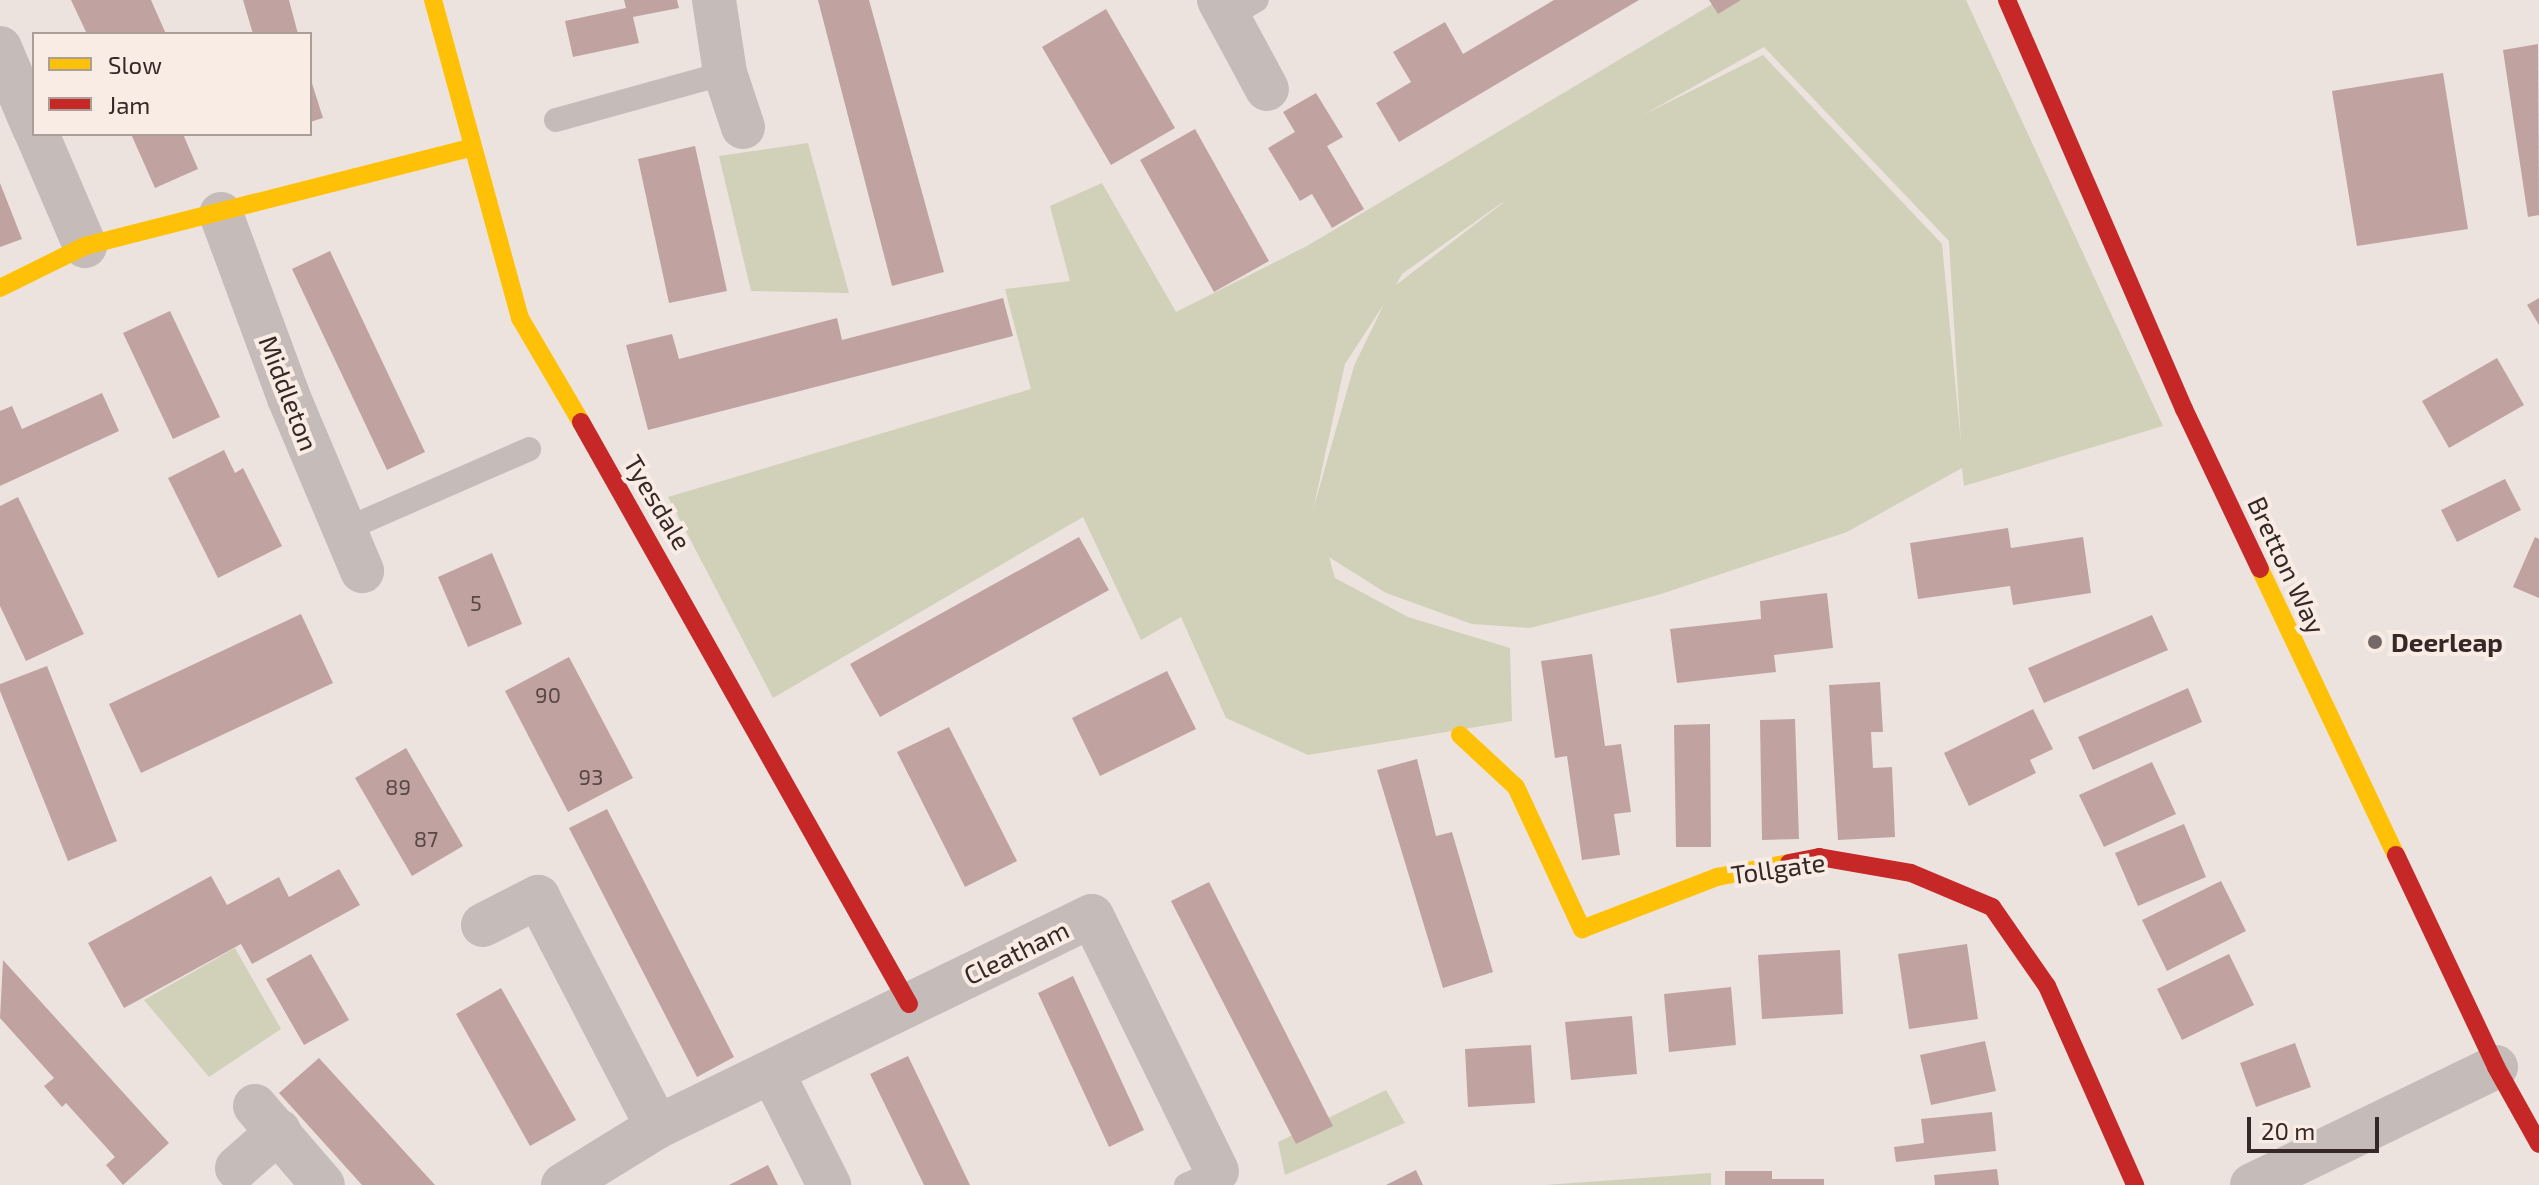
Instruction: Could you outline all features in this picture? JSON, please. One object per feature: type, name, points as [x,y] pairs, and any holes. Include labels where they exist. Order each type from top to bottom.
[{"type":"street","name":"Tyesdale","points":[[433,0],[470,148],[520,318],[668,568],[909,1004]]},
{"type":"street","points":[[714,0],[725,73],[743,127]]},
{"type":"street","name":"Bretton Way","points":[[2007,0],[2184,409],[2496,1067],[2539,1144]]},
{"type":"street","points":[[1235,5],[1267,89]]},
{"type":"street","points":[[0,48],[32,123]]},
{"type":"street","points":[[38,136],[85,246]]},
{"type":"street","points":[[0,288],[85,246],[221,214],[470,148]]},
{"type":"street","name":"Middleton","points":[[221,214],[362,571]]},
{"type":"street","name":"Tollgate","points":[[1460,735],[1516,787],[1582,929],[1717,877],[1819,857],[1911,873],[1992,907],[2047,986],[2135,1185]]},
{"type":"street","points":[[483,925],[538,897],[657,1127]]},
{"type":"street","name":"Cleatham","points":[[563,1185],[657,1127],[1092,916],[1202,1178]]},
{"type":"street","points":[[2252,1185],[2496,1067]]},
{"type":"street","points":[[772,1072],[829,1185]]},
{"type":"street","points":[[237,1168],[267,1118],[323,1185]]},
{"type":"lane","points":[[556,120],[725,73]]},
{"type":"lane","points":[[344,530],[529,449]]},
{"type":"green space","points":[[1719,0],[1966,0],[2163,426],[1964,486],[1962,468],[1847,532],[1661,594],[1530,628],[1472,624],[1386,593],[1329,557],[1335,578],[1408,617],[1510,648],[1512,721],[1308,755],[1226,718],[1181,617],[1141,640],[1083,517],[773,698],[668,497],[1031,389],[1005,289],[1070,281],[1050,206],[1102,183],[1176,312],[1307,246]],"holes":[[[1764,47],[1949,241],[1961,443],[1942,244],[1763,55],[1643,115]],[[1503,203],[1396,285],[1402,274]],[[1384,304],[1354,366],[1313,510],[1345,364]]]},
{"type":"green space","points":[[808,143],[849,293],[751,291],[719,156]]},
{"type":"green space","points":[[235,948],[281,1029],[209,1077],[144,1000]]},
{"type":"green space","points":[[1386,1090],[1405,1123],[1285,1175],[1278,1142]]},
{"type":"green space","points":[[1711,1173],[1711,1185],[1545,1185]]},
{"type":"building","points":[[71,0],[151,0],[165,32],[86,32]]},
{"type":"building","points":[[243,0],[289,0],[297,32],[252,32]]},
{"type":"building","points":[[624,0],[677,0],[679,8],[633,17],[639,43],[573,57],[565,21],[626,8]]},
{"type":"building","points":[[818,0],[869,0],[944,272],[892,286]]},
{"type":"building","points":[[1554,0],[1639,0],[1399,142],[1376,103],[1411,82],[1393,52],[1445,22],[1463,54]]},
{"type":"building","points":[[1709,0],[1741,0],[1718,14]]},
{"type":"building","points":[[1106,9],[1175,128],[1111,165],[1042,47]]},
{"type":"building","points":[[2538,44],[2539,215],[2528,217],[2503,50]]},
{"type":"building","points":[[2443,73],[2468,229],[2357,246],[2332,91]]},
{"type":"building","points":[[312,83],[323,118],[312,121]]},
{"type":"building","points":[[1316,93],[1343,137],[1327,146],[1364,209],[1332,228],[1312,194],[1300,201],[1268,148],[1295,132],[1283,112]]},
{"type":"building","points":[[1195,129],[1269,261],[1214,292],[1140,160]]},
{"type":"building","points":[[132,136],[184,136],[198,169],[155,188]]},
{"type":"building","points":[[695,146],[727,291],[669,303],[638,159]]},
{"type":"building","points":[[0,183],[22,239],[0,247]]},
{"type":"building","points":[[330,251],[425,452],[387,470],[292,269]]},
{"type":"building","points":[[1003,298],[1013,336],[648,430],[626,345],[672,334],[679,359],[837,318],[842,340]]},
{"type":"building","points":[[2539,298],[2539,325],[2527,305]]},
{"type":"building","points":[[170,311],[220,417],[173,439],[123,333]]},
{"type":"building","points":[[2497,358],[2524,405],[2449,448],[2422,401]]},
{"type":"building","points":[[102,393],[119,431],[0,486],[0,411],[12,406],[22,429]]},
{"type":"building","points":[[224,450],[235,473],[243,468],[282,546],[218,578],[168,478]]},
{"type":"building","points":[[2505,479],[2521,510],[2457,542],[2441,510]]},
{"type":"building","points":[[18,497],[84,634],[26,661],[0,606],[0,506]]},
{"type":"building","points":[[2008,528],[2011,548],[2083,537],[2091,593],[2013,605],[2010,586],[1918,599],[1910,543]]},
{"type":"building","points":[[1079,537],[1109,590],[880,717],[850,664]]},
{"type":"building","points":[[2535,537],[2539,539],[2539,598],[2513,587]]},
{"type":"building","points":[[492,553],[522,624],[468,647],[438,577]]},
{"type":"building","points":[[1827,593],[1833,648],[1774,655],[1776,672],[1677,683],[1670,629],[1761,619],[1760,601]]},
{"type":"building","points":[[301,614],[333,683],[141,773],[109,704]]},
{"type":"building","points":[[2152,615],[2168,650],[2044,703],[2028,668]]},
{"type":"building","points":[[1592,654],[1605,746],[1621,744],[1631,812],[1614,814],[1620,855],[1582,860],[1567,756],[1555,758],[1541,661]]},
{"type":"building","points":[[569,657],[633,778],[568,812],[505,691]]},
{"type":"building","points":[[47,666],[117,841],[68,861],[0,691],[0,684]]},
{"type":"building","points":[[1167,671],[1196,729],[1100,776],[1072,718]]},
{"type":"building","points":[[1880,682],[1883,732],[1871,732],[1873,768],[1892,767],[1895,837],[1838,840],[1829,685]]},
{"type":"building","points":[[2188,688],[2202,722],[2093,770],[2078,737]]},
{"type":"building","points":[[2033,709],[2053,749],[2030,760],[2036,773],[1969,806],[1944,753]]},
{"type":"building","points":[[1795,719],[1799,839],[1762,840],[1760,720]]},
{"type":"building","points":[[1710,724],[1711,847],[1676,847],[1674,725]]},
{"type":"building","points":[[949,727],[1017,861],[965,887],[897,752]]},
{"type":"building","points":[[406,748],[463,846],[412,876],[355,778]]},
{"type":"building","points":[[1417,759],[1436,836],[1452,832],[1493,972],[1443,988],[1377,770]]},
{"type":"building","points":[[2152,762],[2176,814],[2104,847],[2079,795]]},
{"type":"building","points":[[607,809],[734,1057],[697,1077],[569,828]]},
{"type":"building","points":[[2184,824],[2206,877],[2138,906],[2115,853]]},
{"type":"building","points":[[339,869],[360,905],[252,964],[241,944],[124,1008],[88,943],[211,876],[227,905],[279,877],[289,897]]},
{"type":"building","points":[[2221,881],[2246,931],[2167,971],[2142,920]]},
{"type":"building","points":[[1209,882],[1333,1126],[1296,1144],[1171,901]]},
{"type":"building","points":[[1967,944],[1978,1019],[1909,1029],[1898,954]]},
{"type":"building","points":[[1840,950],[1843,1014],[1762,1019],[1758,955]]},
{"type":"building","points":[[311,954],[349,1020],[304,1045],[266,979]]},
{"type":"building","points":[[2229,954],[2254,1005],[2182,1040],[2157,989]]},
{"type":"building","points":[[3,960],[169,1143],[123,1185],[106,1165],[115,1157],[66,1103],[62,1107],[44,1086],[54,1078],[0,1018]]},
{"type":"building","points":[[1073,976],[1144,1130],[1109,1147],[1038,993]]},
{"type":"building","points":[[1731,987],[1736,1045],[1669,1052],[1664,994]]},
{"type":"building","points":[[501,988],[576,1120],[530,1146],[456,1014]]},
{"type":"building","points":[[1632,1016],[1637,1074],[1571,1080],[1565,1022]]},
{"type":"building","points":[[1985,1041],[1996,1091],[1931,1105],[1920,1055]]},
{"type":"building","points":[[2295,1043],[2311,1087],[2256,1107],[2240,1063]]},
{"type":"building","points":[[1531,1045],[1535,1103],[1468,1107],[1465,1049]]},
{"type":"building","points":[[908,1056],[970,1185],[924,1185],[870,1074]]},
{"type":"building","points":[[319,1058],[435,1185],[362,1185],[279,1093]]},
{"type":"building","points":[[1992,1112],[1996,1151],[1896,1162],[1894,1147],[1924,1143],[1921,1119]]},
{"type":"building","points":[[768,1165],[778,1185],[729,1185]]},
{"type":"building","points":[[1997,1169],[1999,1185],[1935,1185],[1934,1175]]},
{"type":"building","points":[[1416,1170],[1423,1185],[1386,1185]]},
{"type":"building","points":[[1725,1171],[1772,1171],[1772,1179],[1824,1179],[1824,1185],[1725,1185]]},
{"type":"traffic: slow","points":[[433,0],[520,318],[581,422]]},
{"type":"traffic: slow","points":[[0,288],[85,246],[470,148]]},
{"type":"traffic: slow","points":[[2260,569],[2396,855]]},
{"type":"traffic: slow","points":[[1460,735],[1516,787],[1582,929],[1717,877],[1789,863]]},
{"type":"traffic: jam","points":[[2007,0],[2184,409],[2260,569]]},
{"type":"traffic: jam","points":[[581,422],[909,1004]]},
{"type":"traffic: jam","points":[[2396,855],[2496,1067],[2539,1144]]},
{"type":"traffic: jam","points":[[1789,863],[1819,857],[1911,873],[1992,907],[2047,986],[2135,1185]]},
{"type":"place","name":"Deerleap","points":[[2375,642]]}]
